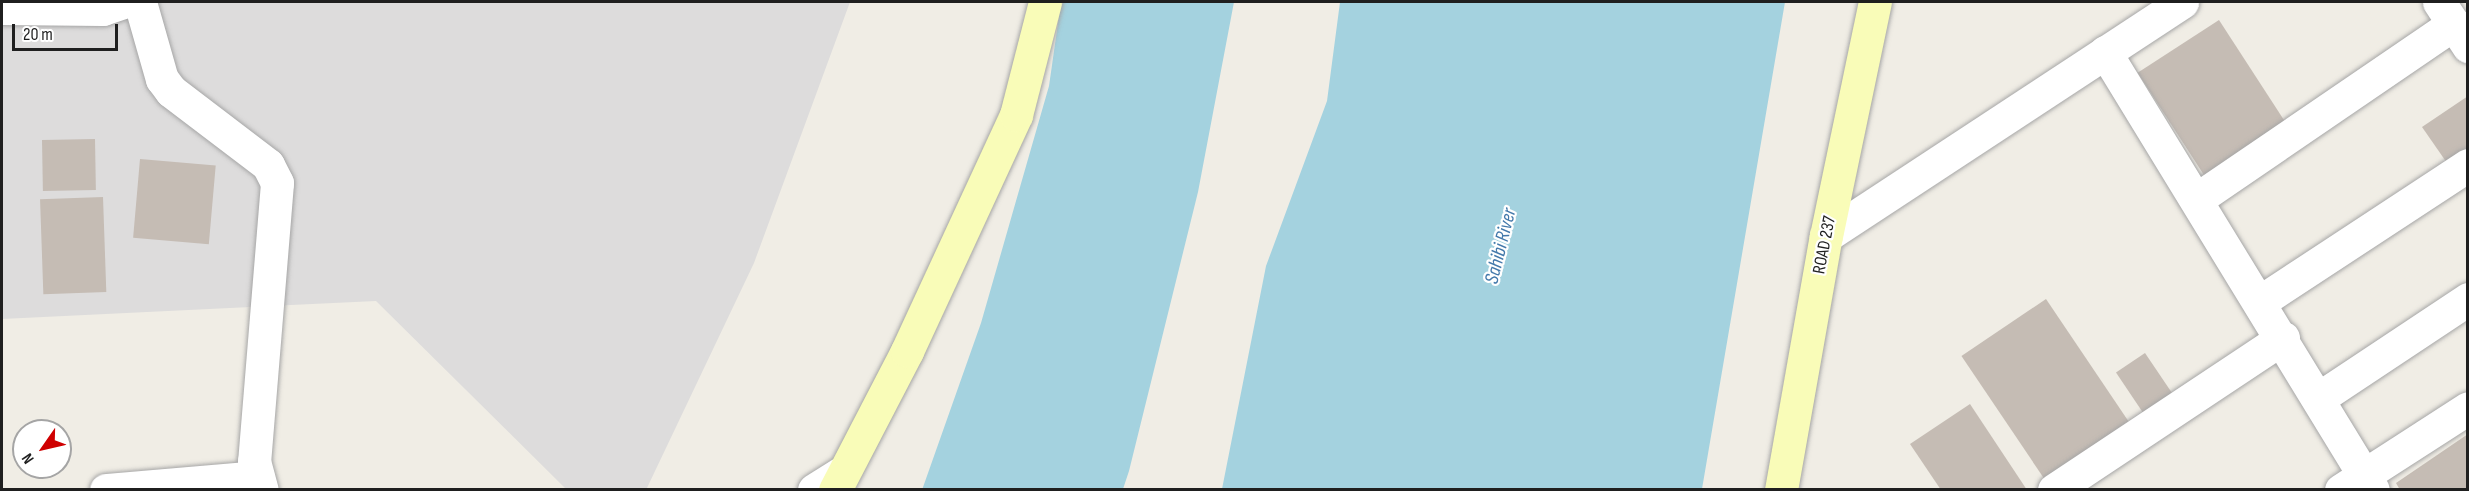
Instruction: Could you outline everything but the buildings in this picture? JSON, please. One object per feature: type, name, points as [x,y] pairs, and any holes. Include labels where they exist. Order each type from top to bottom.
[{"type":"street","points":[[2,8],[102,9],[123,2]]},
{"type":"street","points":[[106,489],[260,483],[255,435],[277,183],[268,165],[171,91],[162,79],[140,2]]},
{"type":"street","points":[[830,484],[907,351],[1016,115],[1045,2]]},
{"type":"street","points":[[1826,236],[2182,2]]},
{"type":"street","name":"ROAD 237","points":[[1781,489],[1826,236],[1877,3]]},
{"type":"street","points":[[2197,199],[2453,24]]},
{"type":"street","points":[[2105,52],[2319,398],[2359,484],[2468,408]]},
{"type":"street","points":[[2261,301],[2468,165]]},
{"type":"street","points":[[2319,398],[2468,299]]},
{"type":"street","points":[[2054,489],[2283,338]]},
{"type":"shaded area","points":[[2,2],[850,2],[754,263],[646,490],[566,489],[376,301],[2,319]]},
{"type":"water","points":[[1061,2],[1234,2],[1198,192],[1129,471],[1123,489],[922,490],[981,323],[1049,86]]},
{"type":"water","name":"Sahibi River","points":[[1340,2],[1785,2],[1702,489],[1222,489],[1266,266],[1327,101]]}]
